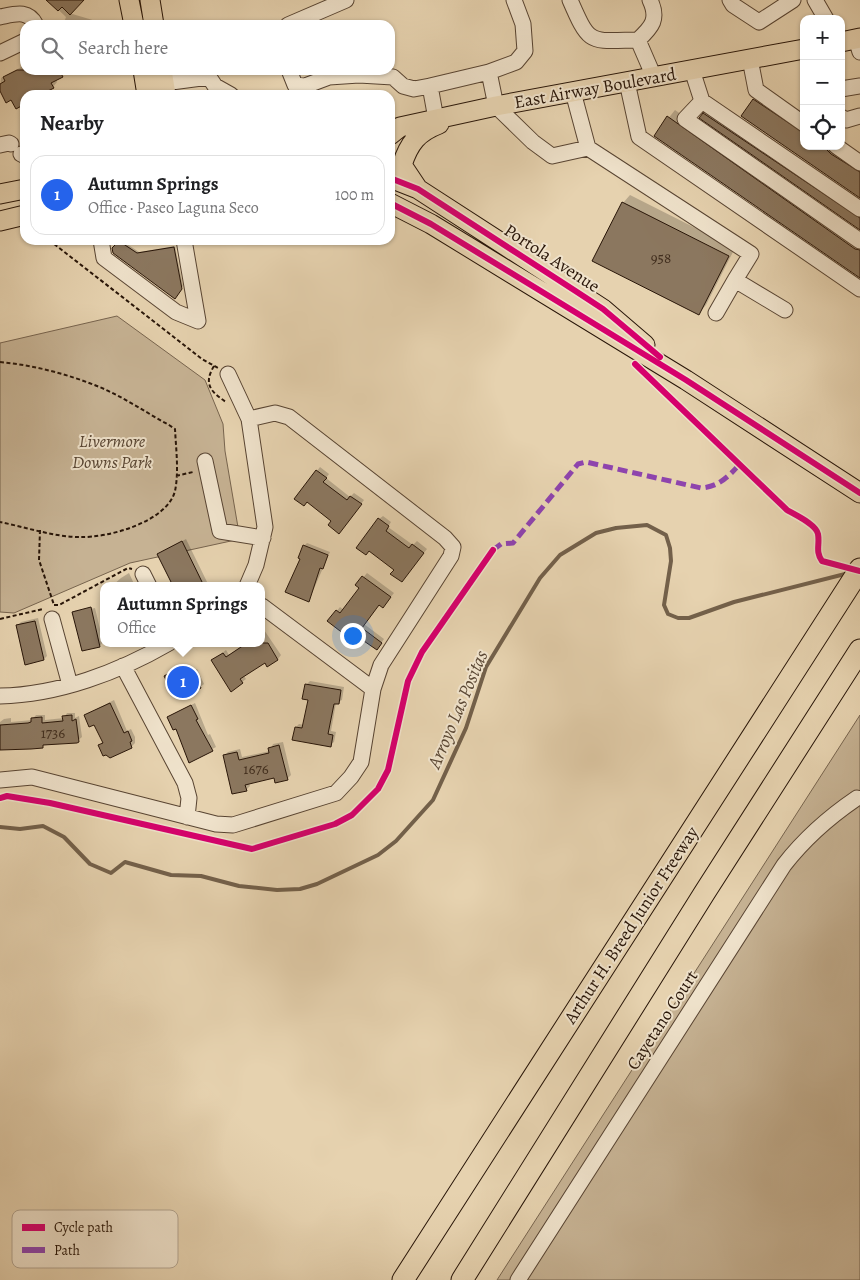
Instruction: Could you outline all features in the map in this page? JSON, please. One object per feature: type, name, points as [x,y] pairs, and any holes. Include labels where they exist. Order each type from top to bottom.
[{"type":"highway","name":"Arthur H. Breed Junior Freeway","points":[[403,1280],[860,569]]},
{"type":"highway","points":[[462,1280],[705,892],[857,655]]},
{"type":"main road","points":[[129,0],[133,20]]},
{"type":"main road","points":[[150,0],[153,20]]},
{"type":"main road","name":"East Airway Boulevard","points":[[472,112],[800,50]]},
{"type":"main road","points":[[144,75],[147,90]]},
{"type":"main road","points":[[395,120],[472,112]]},
{"type":"main road","points":[[395,149],[418,134],[472,112]]},
{"type":"main road","points":[[395,130],[400,126],[436,117]]},
{"type":"main road","points":[[418,134],[409,146],[402,165],[418,189]]},
{"type":"main road","name":"Portola Avenue","points":[[395,180],[418,189],[603,309],[686,380]]},
{"type":"main road","name":"Portola Avenue","points":[[395,206],[431,224],[686,380],[860,493]]},
{"type":"main road","points":[[0,221],[20,217]]},
{"type":"street","points":[[300,20],[346,0]]},
{"type":"street","points":[[292,75],[295,85],[305,86],[329,77],[359,75],[393,78],[403,86],[414,89],[489,72],[516,62],[525,51],[523,24],[514,0]]},
{"type":"street","points":[[570,0],[582,29],[592,39],[597,41],[638,40],[655,22],[656,14],[650,0]]},
{"type":"street","points":[[730,0],[732,5],[759,22],[793,0]]},
{"type":"street","points":[[815,0],[824,15]]},
{"type":"street","points":[[0,16],[19,13],[26,14],[33,20]]},
{"type":"street","points":[[638,40],[654,77]]},
{"type":"street","points":[[0,53],[20,43]]},
{"type":"street","points":[[750,59],[756,90],[800,121]]},
{"type":"street","points":[[692,70],[702,101],[860,209]]},
{"type":"street","points":[[489,72],[496,106],[533,142],[552,156],[588,148]]},
{"type":"street","points":[[164,83],[209,78],[215,86],[222,90]]},
{"type":"street","points":[[627,82],[639,138],[860,289]]},
{"type":"street","points":[[430,86],[436,117]]},
{"type":"street","points":[[845,88],[860,86]]},
{"type":"street","points":[[573,92],[588,148],[751,254],[716,313]]},
{"type":"street","points":[[702,101],[685,119],[860,241]]},
{"type":"street","points":[[845,119],[860,116]]},
{"type":"street","points":[[842,150],[860,163]]},
{"type":"street","points":[[102,245],[104,258],[176,312],[198,321],[185,245]]},
{"type":"street","points":[[736,280],[785,310]]},
{"type":"street","points":[[228,374],[249,419],[265,527],[256,565],[249,582]]},
{"type":"street","points":[[0,780],[32,777],[216,824],[233,825],[336,793],[351,777],[361,762],[374,688],[381,665],[451,556],[453,547],[446,538],[289,417],[275,413],[249,419]]},
{"type":"street","points":[[206,465],[220,531],[262,538]]},
{"type":"street","points":[[265,608],[374,688]]},
{"type":"street","points":[[53,612],[70,685]]},
{"type":"street","points":[[0,696],[25,696],[70,685],[140,660],[162,647]]},
{"type":"street","points":[[123,666],[185,783],[189,798],[187,817]]},
{"type":"street","name":"Cayetano Court","points":[[518,1280],[784,865],[800,845],[819,827],[857,798]]},
{"type":"path","points":[[55,245],[139,311],[214,366],[228,374]]},
{"type":"path","points":[[0,362],[18,363],[63,374],[98,386],[169,425],[175,430],[176,476],[175,492],[166,508],[145,521],[122,531],[79,537],[0,522]]},
{"type":"path","points":[[214,366],[208,382],[212,393],[228,404]]},
{"type":"path","points":[[176,476],[206,465]]},
{"type":"path","points":[[40,530],[39,560],[53,612]]},
{"type":"path","points":[[102,582],[128,568],[146,580]]},
{"type":"path","points":[[0,619],[53,612],[59,605],[100,583]]},
{"type":"green space","name":"Livermore Downs Park","points":[[117,316],[205,380],[223,424],[225,451],[240,539],[130,563],[14,613],[0,612],[0,343]]},
{"type":"green space","points":[[860,715],[860,1280],[497,1280]]},
{"type":"building","points":[[46,0],[84,0],[70,15],[62,7],[58,11]]},
{"type":"building","points":[[20,70],[20,75],[62,75],[63,77],[51,83],[54,88],[50,90],[20,90],[20,107],[16,109],[11,100],[6,103],[0,91],[0,84],[5,81],[3,77]]},
{"type":"building","points":[[753,99],[800,130],[800,150],[827,150],[860,172],[860,198],[741,116]]},
{"type":"building","points":[[703,113],[860,218],[860,230],[699,118]]},
{"type":"building","points":[[667,116],[855,249],[860,250],[860,278],[654,136]]},
{"type":"building","points":[[622,202],[729,256],[699,315],[592,261]]},
{"type":"building","points":[[115,245],[125,245],[137,253],[174,247],[182,289],[175,299],[113,253],[112,248]]},
{"type":"building","points":[[316,470],[327,478],[323,482],[347,500],[350,496],[362,504],[339,534],[328,525],[331,521],[307,502],[304,506],[294,499]]},
{"type":"building","points":[[378,518],[389,526],[386,531],[409,548],[412,544],[424,553],[402,582],[390,574],[394,570],[369,551],[366,555],[356,548]]},
{"type":"building","points":[[182,541],[202,582],[171,582],[157,554]]},
{"type":"building","points":[[303,545],[328,555],[323,569],[320,568],[309,602],[285,592],[300,559],[298,558]]},
{"type":"building","points":[[362,576],[391,597],[383,608],[379,605],[362,628],[382,643],[377,650],[361,639],[357,644],[327,621],[336,610],[340,613],[359,588],[355,585]]},
{"type":"building","points":[[91,607],[100,647],[82,651],[72,612]]},
{"type":"building","points":[[35,621],[44,660],[25,665],[16,625]]},
{"type":"building","points":[[265,643],[268,643],[278,660],[267,667],[265,663],[240,679],[243,683],[231,692],[211,660],[223,653],[226,657],[241,647],[265,647]]},
{"type":"building","points":[[180,667],[185,676],[193,672],[201,688],[185,697],[181,688],[172,692],[164,676]]},
{"type":"building","points":[[305,684],[341,690],[339,704],[334,704],[328,734],[333,735],[331,747],[292,740],[295,727],[302,728],[308,700],[302,699]]},
{"type":"building","points":[[110,703],[124,733],[128,731],[132,741],[130,742],[132,748],[110,758],[106,755],[103,756],[98,745],[103,743],[94,725],[89,727],[84,715]]},
{"type":"building","points":[[191,705],[198,719],[196,720],[213,751],[189,763],[176,729],[173,730],[167,717]]},
{"type":"building","points":[[72,715],[72,721],[76,719],[79,742],[77,743],[43,745],[43,748],[0,750],[0,725],[28,723],[31,722],[31,718],[42,717],[42,723],[63,721],[62,716]]},
{"type":"building","points":[[279,745],[288,780],[275,783],[274,778],[245,785],[247,791],[232,794],[223,755],[237,752],[239,760],[269,753],[268,748]]},
{"type":"waterway","name":"Arroyo Las Positas","points":[[0,827],[20,829],[43,826],[64,837],[90,864],[111,873],[125,862],[171,875],[201,876],[239,886],[277,890],[300,889],[317,884],[378,855],[396,841],[433,800],[466,728],[486,667],[540,578],[560,555],[596,533],[616,528],[647,525],[666,535],[671,561],[664,605],[668,614],[678,618],[689,618],[734,602],[849,573]]},
{"type":"marked path","points":[[493,550],[501,544],[513,543],[578,464],[586,462],[701,488],[718,483],[739,465]]},
{"type":"cycle path","points":[[395,180],[418,189],[603,309],[660,357]]},
{"type":"cycle path","points":[[395,206],[431,224],[686,380],[860,493]]},
{"type":"cycle path","points":[[635,364],[787,510],[805,520],[816,530],[818,534],[818,551],[822,561],[860,571]]},
{"type":"cycle path","points":[[0,798],[7,796],[50,803],[252,849],[335,824],[352,815],[378,789],[388,770],[408,681],[422,652],[493,550]]},
{"type":"place","name":"Autumn Springs","points":[[183,682]]}]
